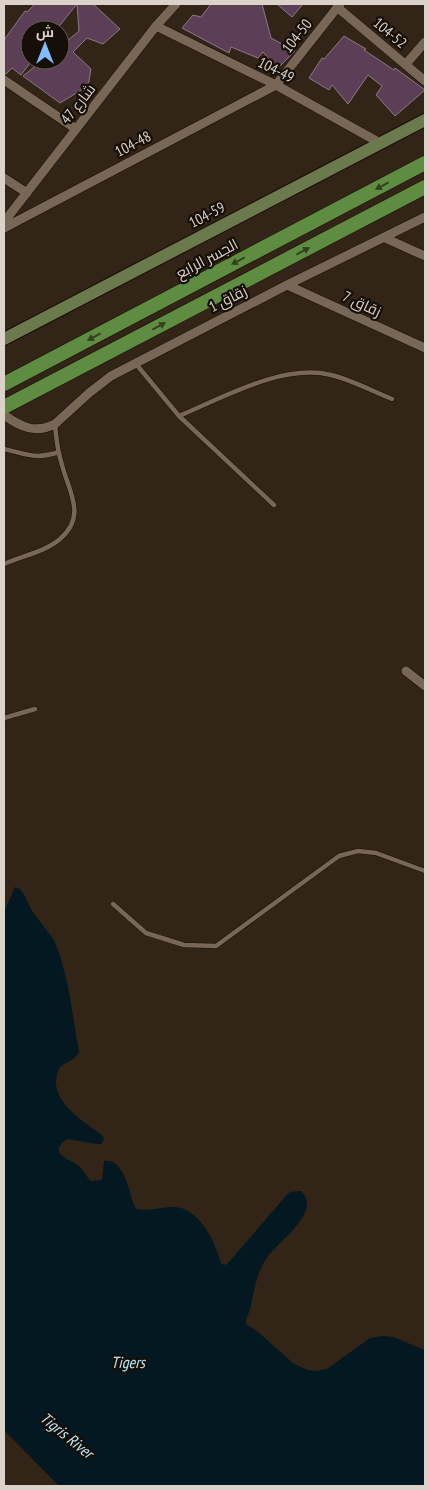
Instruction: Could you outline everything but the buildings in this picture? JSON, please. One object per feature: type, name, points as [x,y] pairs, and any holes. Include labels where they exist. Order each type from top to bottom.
[{"type":"main road","name":"الجسر الرابع","points":[[4,384],[425,163]]},
{"type":"main road","points":[[4,407],[425,187]]},
{"type":"street","name":"شارع 47","points":[[4,222],[156,26],[176,4]]},
{"type":"street","name":"104-52","points":[[338,5],[425,81]]},
{"type":"street","name":"104-50","points":[[276,85],[338,5]]},
{"type":"street","name":"104-49","points":[[156,26],[276,85],[380,143]]},
{"type":"street","points":[[406,64],[425,42]]},
{"type":"street","points":[[4,80],[76,130]]},
{"type":"street","name":"104-48","points":[[4,228],[276,85]]},
{"type":"street","name":"104-59","points":[[4,338],[425,120]]},
{"type":"street","points":[[4,178],[27,193]]},
{"type":"street","name":"زقاق 1","points":[[55,424],[100,384],[287,285],[425,217]]},
{"type":"street","points":[[385,238],[425,256]]},
{"type":"street","name":"زقاق 7","points":[[287,285],[425,348]]},
{"type":"street","points":[[4,415],[17,424],[30,429],[43,429],[55,424]]},
{"type":"street","points":[[406,671],[425,686]]},
{"type":"lane","points":[[136,364],[179,416],[274,505]]},
{"type":"lane","points":[[179,416],[266,379],[299,372],[331,375],[392,399]]},
{"type":"lane","points":[[4,564],[51,545],[67,532],[72,523],[74,502],[59,452],[55,424]]},
{"type":"lane","points":[[4,449],[32,456],[50,455],[59,452]]},
{"type":"lane","points":[[4,718],[35,709]]},
{"type":"lane","points":[[113,904],[146,933],[184,945],[216,946],[339,856],[358,851],[376,853],[425,871]]},
{"type":"water","name":"Tigers","points":[[15,887],[20,889],[32,911],[54,940],[68,986],[79,1052],[59,1069],[56,1080],[57,1090],[68,1108],[102,1135],[104,1139],[101,1144],[97,1144],[67,1139],[61,1144],[59,1152],[62,1156],[79,1166],[91,1181],[102,1179],[104,1161],[111,1161],[117,1165],[126,1179],[136,1209],[147,1210],[174,1207],[191,1213],[205,1228],[215,1246],[221,1263],[224,1265],[227,1264],[290,1192],[301,1191],[306,1200],[306,1209],[296,1227],[266,1259],[256,1283],[246,1324],[258,1332],[294,1364],[308,1370],[327,1369],[370,1338],[393,1337],[425,1350],[425,1486],[59,1486],[4,1430],[4,912]]},
{"type":"water label","name":"Tigris River","points":[[67,1435]]}]
